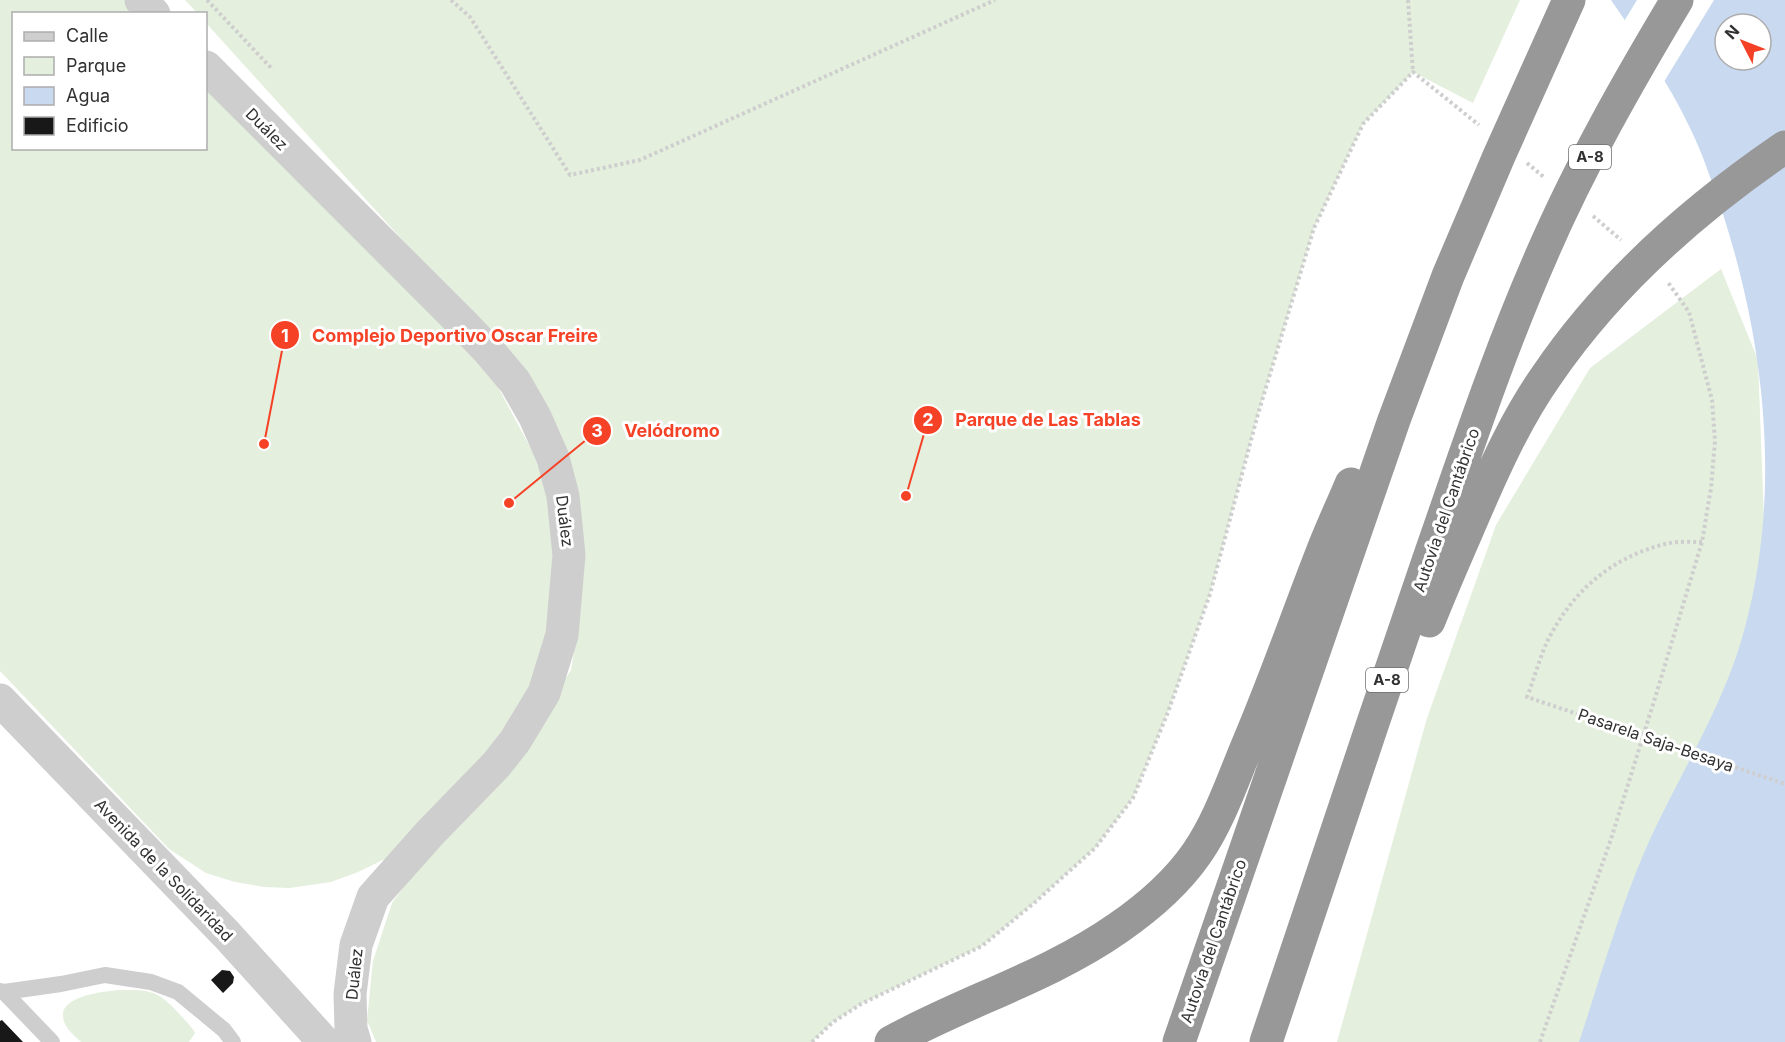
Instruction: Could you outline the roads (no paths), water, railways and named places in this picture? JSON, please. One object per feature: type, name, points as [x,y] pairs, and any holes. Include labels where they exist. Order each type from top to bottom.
[{"type":"highway","name":"Autovía del Cantábrico","points":[[1179,1042],[1394,420],[1448,276],[1569,0]]},
{"type":"highway","name":"Autovía del Cantábrico","points":[[1266,1042],[1387,681],[1514,319],[1543,250],[1581,174],[1642,59],[1677,0]]},
{"type":"highway","points":[[1270,1042],[1438,597],[1491,477],[1531,400],[1560,357],[1626,280],[1662,244],[1719,194],[1785,147]]},
{"type":"highway","points":[[891,1042],[932,1021],[1045,971],[1087,949],[1146,906],[1173,882],[1196,854],[1214,823],[1268,697],[1321,553],[1448,276]]},
{"type":"street","points":[[141,0],[152,12]]},
{"type":"street","name":"Duález","points":[[207,68],[463,324],[515,382],[535,417],[553,458],[563,496],[569,555],[564,616],[562,634],[544,693],[515,741],[496,765],[430,833],[373,897],[356,945],[350,994],[351,1029],[355,1042]]},
{"type":"street","name":"Avenida de la Solidaridad","points":[[0,700],[227,935],[324,1042]]},
{"type":"lane","points":[[2,992],[105,975],[151,982],[178,992],[224,1030],[232,1042]]},
{"type":"lane","points":[[2,992],[52,1042]]},
{"type":"water","points":[[1611,0],[1785,0],[1785,1042],[1579,1042],[1640,862],[1711,718],[1731,670],[1740,645],[1753,591],[1762,537],[1765,482],[1764,427],[1759,372],[1750,317],[1722,211],[1707,169],[1682,111],[1653,62]]},
{"type":"place","name":"Complejo Deportivo Oscar Freire","points":[[264,444]]},
{"type":"place","name":"Parque de Las Tablas","points":[[906,496]]},
{"type":"place","name":"Velódromo","points":[[509,503]]}]
